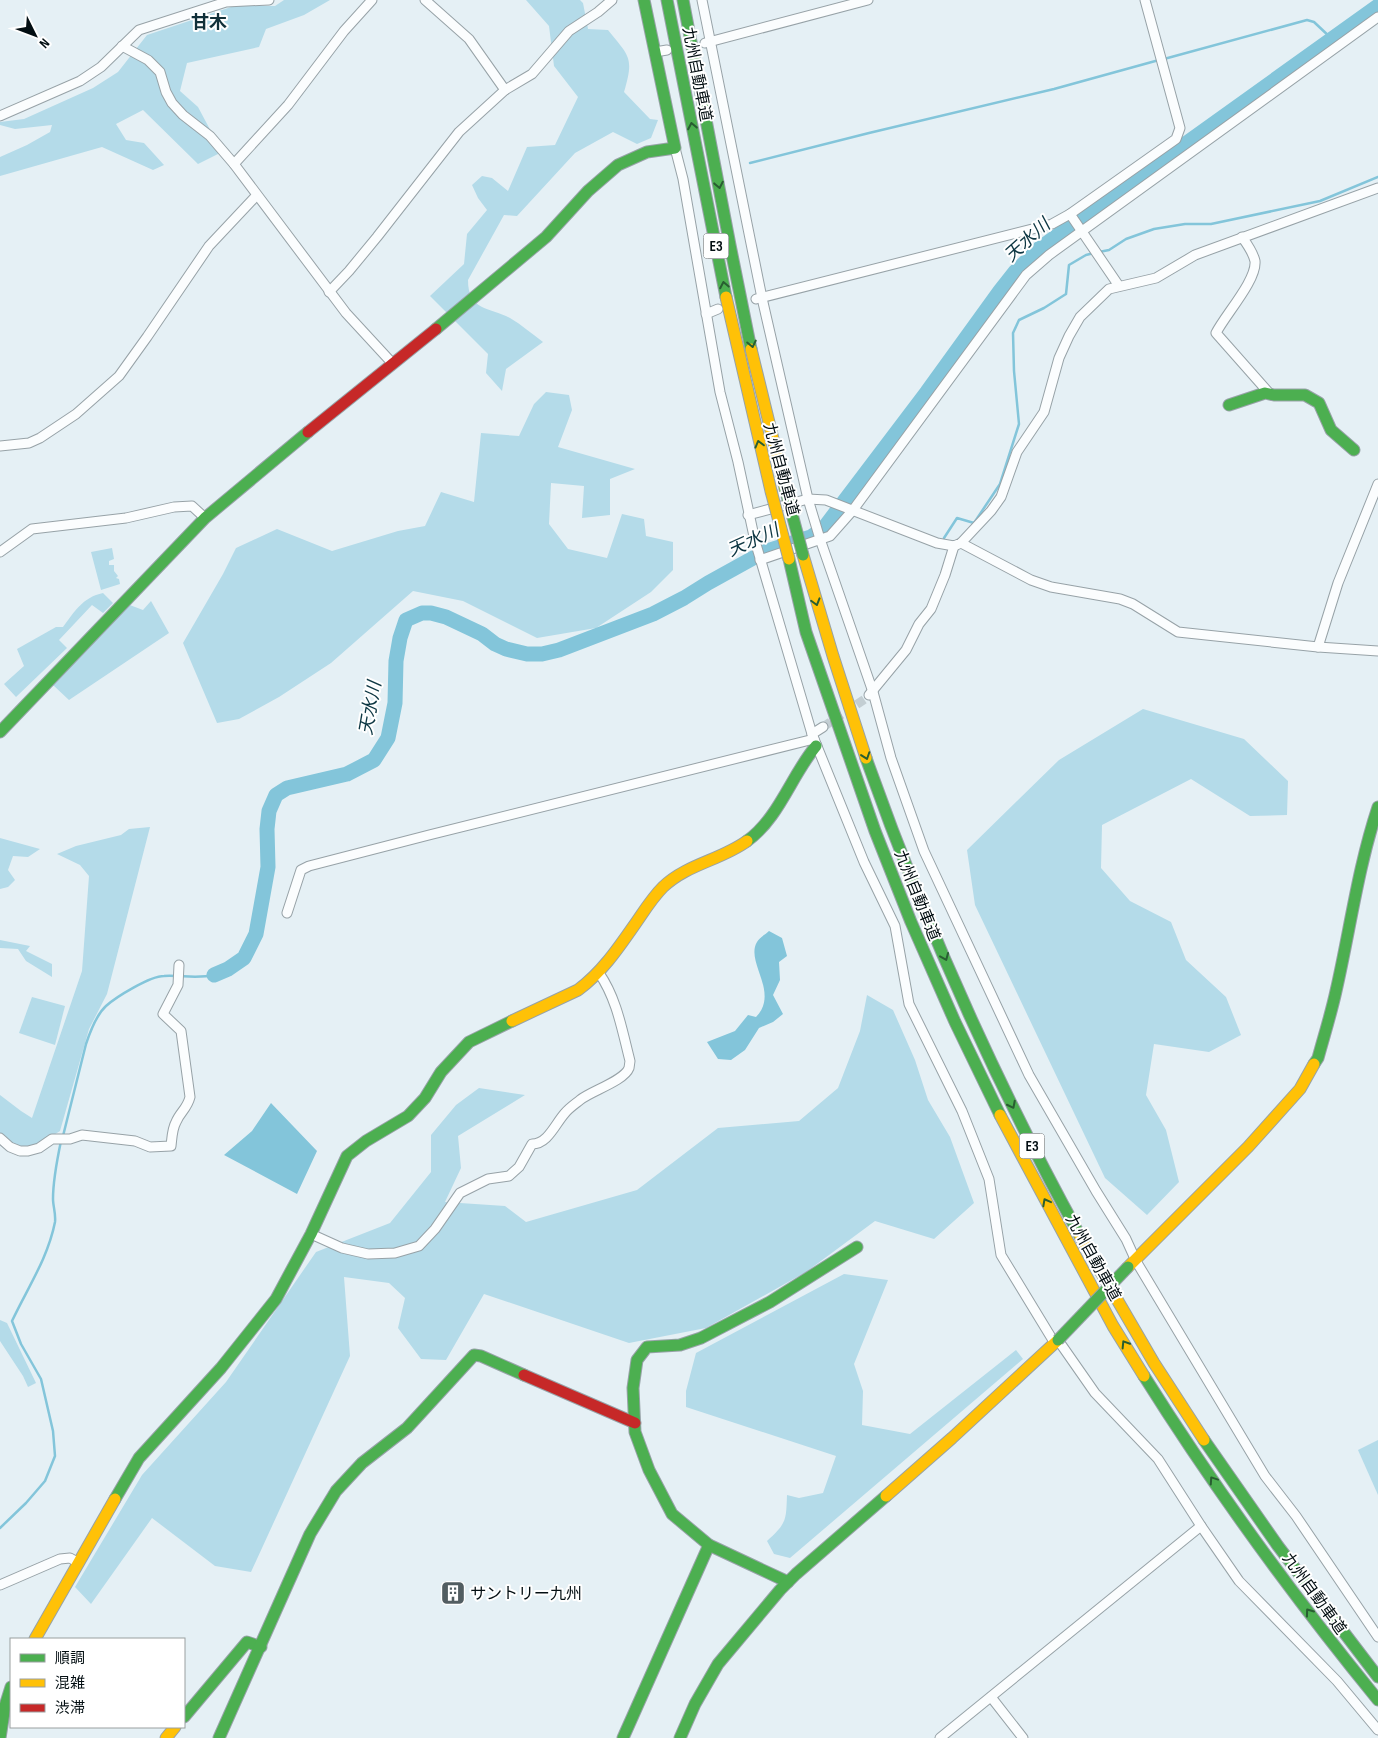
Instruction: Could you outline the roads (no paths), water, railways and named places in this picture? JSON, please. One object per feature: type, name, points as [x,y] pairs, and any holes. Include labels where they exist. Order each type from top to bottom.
[{"type":"main road","points":[[0,732],[205,518],[238,488],[546,238],[588,191],[618,165],[648,152],[675,148],[661,51],[644,0]]},
{"type":"main road","name":"九州自動車道","points":[[666,0],[753,423],[806,632],[875,831],[911,922],[994,1104],[1114,1326],[1170,1417],[1225,1498],[1338,1651],[1378,1700]]},
{"type":"main road","name":"九州自動車道","points":[[683,0],[736,272],[775,451],[823,626],[890,825],[969,1014],[1008,1097],[1046,1173],[1127,1318],[1182,1407],[1298,1573],[1378,1677]]},
{"type":"main road","points":[[1229,405],[1270,393],[1274,395],[1305,395],[1319,403],[1331,430],[1340,440],[1354,450]]},
{"type":"main road","points":[[36,1638],[139,1458],[222,1368],[276,1298],[311,1234],[347,1156],[366,1141],[408,1116],[425,1098],[441,1072],[459,1051],[481,1036],[578,990],[599,973],[652,898],[679,874],[752,838],[776,807],[814,740]]},
{"type":"main road","points":[[680,1738],[695,1704],[718,1664],[788,1582],[952,1438],[1056,1341],[1248,1147],[1300,1089],[1318,1058],[1333,1001],[1372,825],[1378,807]]},
{"type":"main road","points":[[788,1582],[709,1545],[672,1514],[649,1470],[635,1432],[633,1388],[637,1360],[647,1347],[680,1345],[700,1338],[770,1302],[857,1247]]},
{"type":"main road","points":[[219,1738],[310,1534],[336,1491],[362,1463],[407,1428],[474,1355],[481,1356],[635,1423]]},
{"type":"main road","points":[[623,1738],[709,1545]]},
{"type":"main road","points":[[185,1715],[247,1642],[261,1647]]},
{"type":"main road","points":[[1338,1651],[1378,1709]]},
{"type":"main road","points":[[0,1738],[1,1725],[10,1690]]},
{"type":"main road","points":[[166,1738],[174,1728]]},
{"type":"street","points":[[0,116],[80,81],[101,67],[139,30],[227,1],[269,0]]},
{"type":"street","points":[[234,164],[288,105],[344,31],[372,0]]},
{"type":"street","points":[[425,0],[469,39],[505,90]]},
{"type":"street","points":[[329,292],[377,237],[459,132],[505,90],[532,74],[569,31],[598,12],[612,0]]},
{"type":"street","points":[[702,0],[708,43],[759,299],[808,499],[891,758],[924,851],[1029,1075],[1126,1239],[1132,1264],[1265,1476],[1312,1540],[1378,1637]]},
{"type":"street","points":[[708,43],[868,0]]},
{"type":"street","points":[[759,299],[1052,224],[1070,214],[1176,139],[1180,128],[1146,0]]},
{"type":"street","points":[[760,560],[830,536],[853,510],[1026,275],[1048,255],[1378,17]]},
{"type":"street","points":[[122,46],[148,60],[160,72],[166,92],[172,102],[183,115],[210,136],[234,164],[329,292],[393,364]]},
{"type":"street","points":[[675,148],[683,179],[720,392],[760,560],[814,740],[864,862],[896,926],[910,1004],[962,1111],[989,1178],[1000,1254],[1056,1341],[1095,1393],[1158,1459],[1201,1526],[1240,1581],[1337,1681],[1378,1730]]},
{"type":"street","points":[[870,694],[906,650],[919,624],[931,610],[957,544],[991,511],[1001,497],[1017,452],[1044,412],[1059,358],[1080,317],[1109,289],[1156,278],[1194,255],[1378,188]]},
{"type":"street","points":[[0,446],[29,443],[40,438],[76,414],[118,376],[148,337],[209,246],[256,196]]},
{"type":"street","points":[[1070,214],[1119,286]]},
{"type":"street","points":[[1242,237],[1251,250],[1254,270],[1250,281],[1216,333],[1270,393]]},
{"type":"street","points":[[706,314],[718,309]]},
{"type":"street","points":[[1318,647],[1338,584],[1378,484]]},
{"type":"street","points":[[748,515],[808,499],[826,500],[937,543],[957,544],[1031,580],[1051,587],[1120,599],[1133,604],[1178,632],[1318,647],[1378,651]]},
{"type":"street","points":[[0,552],[32,529],[126,518],[174,507],[192,506],[205,518]]},
{"type":"street","points":[[287,913],[301,870],[309,866],[814,740],[823,727]]},
{"type":"street","points":[[0,1138],[10,1147],[28,1151],[39,1148],[52,1139],[70,1139],[82,1135],[135,1142],[150,1147],[172,1146],[173,1129],[176,1120],[187,1107],[190,1097],[181,1030],[163,1014],[178,986],[179,965]]},
{"type":"street","points":[[311,1234],[342,1248],[368,1254],[395,1253],[419,1246],[435,1229],[460,1193],[488,1179],[509,1176],[519,1167],[532,1144],[543,1141],[565,1113],[576,1103],[620,1078],[629,1068],[630,1061],[617,1007],[607,984],[599,973]]},
{"type":"street","points":[[940,1738],[1201,1526]]},
{"type":"street","points":[[0,1585],[60,1560],[70,1558],[79,1563]]},
{"type":"street","points":[[991,1697],[1023,1738]]},
{"type":"waterway","name":"天水川","points":[[214,975],[228,969],[244,958],[256,934],[268,867],[267,829],[269,811],[276,795],[287,788],[347,774],[374,760],[388,738],[395,703],[396,661],[400,638],[406,620],[422,613],[431,613],[446,617],[482,634],[495,644],[506,649],[527,654],[542,654],[559,650],[653,614],[764,552],[811,537],[824,528],[1015,272],[1040,248],[1378,6]]},
{"type":"waterway","points":[[1164,59],[1307,20],[1314,22],[1331,38]]},
{"type":"waterway","points":[[750,163],[1054,89],[1159,60]]},
{"type":"waterway","points":[[1099,252],[1109,250],[1126,239],[1154,229],[1185,224],[1211,224],[1320,201],[1378,177]]},
{"type":"waterway","points":[[944,538],[957,518],[974,523],[1000,484],[1019,424],[1014,371],[1013,333],[1019,320],[1044,308],[1066,294],[1069,265],[1086,255],[1094,253]]},
{"type":"waterway","points":[[63,1136],[86,1044],[102,1010],[111,1002],[150,979],[164,976],[201,977],[214,975]]},
{"type":"waterway","points":[[0,1528],[45,1481],[55,1456],[53,1431],[41,1379],[21,1344],[12,1321],[42,1261],[52,1235],[55,1222],[54,1184],[61,1141]]},
{"type":"tunnel","points":[[823,727],[868,697]]},
{"type":"place","name":"サントリー九州","points":[[453,1593]]},
{"type":"district","name":"甘木","points":[[209,22]]}]
